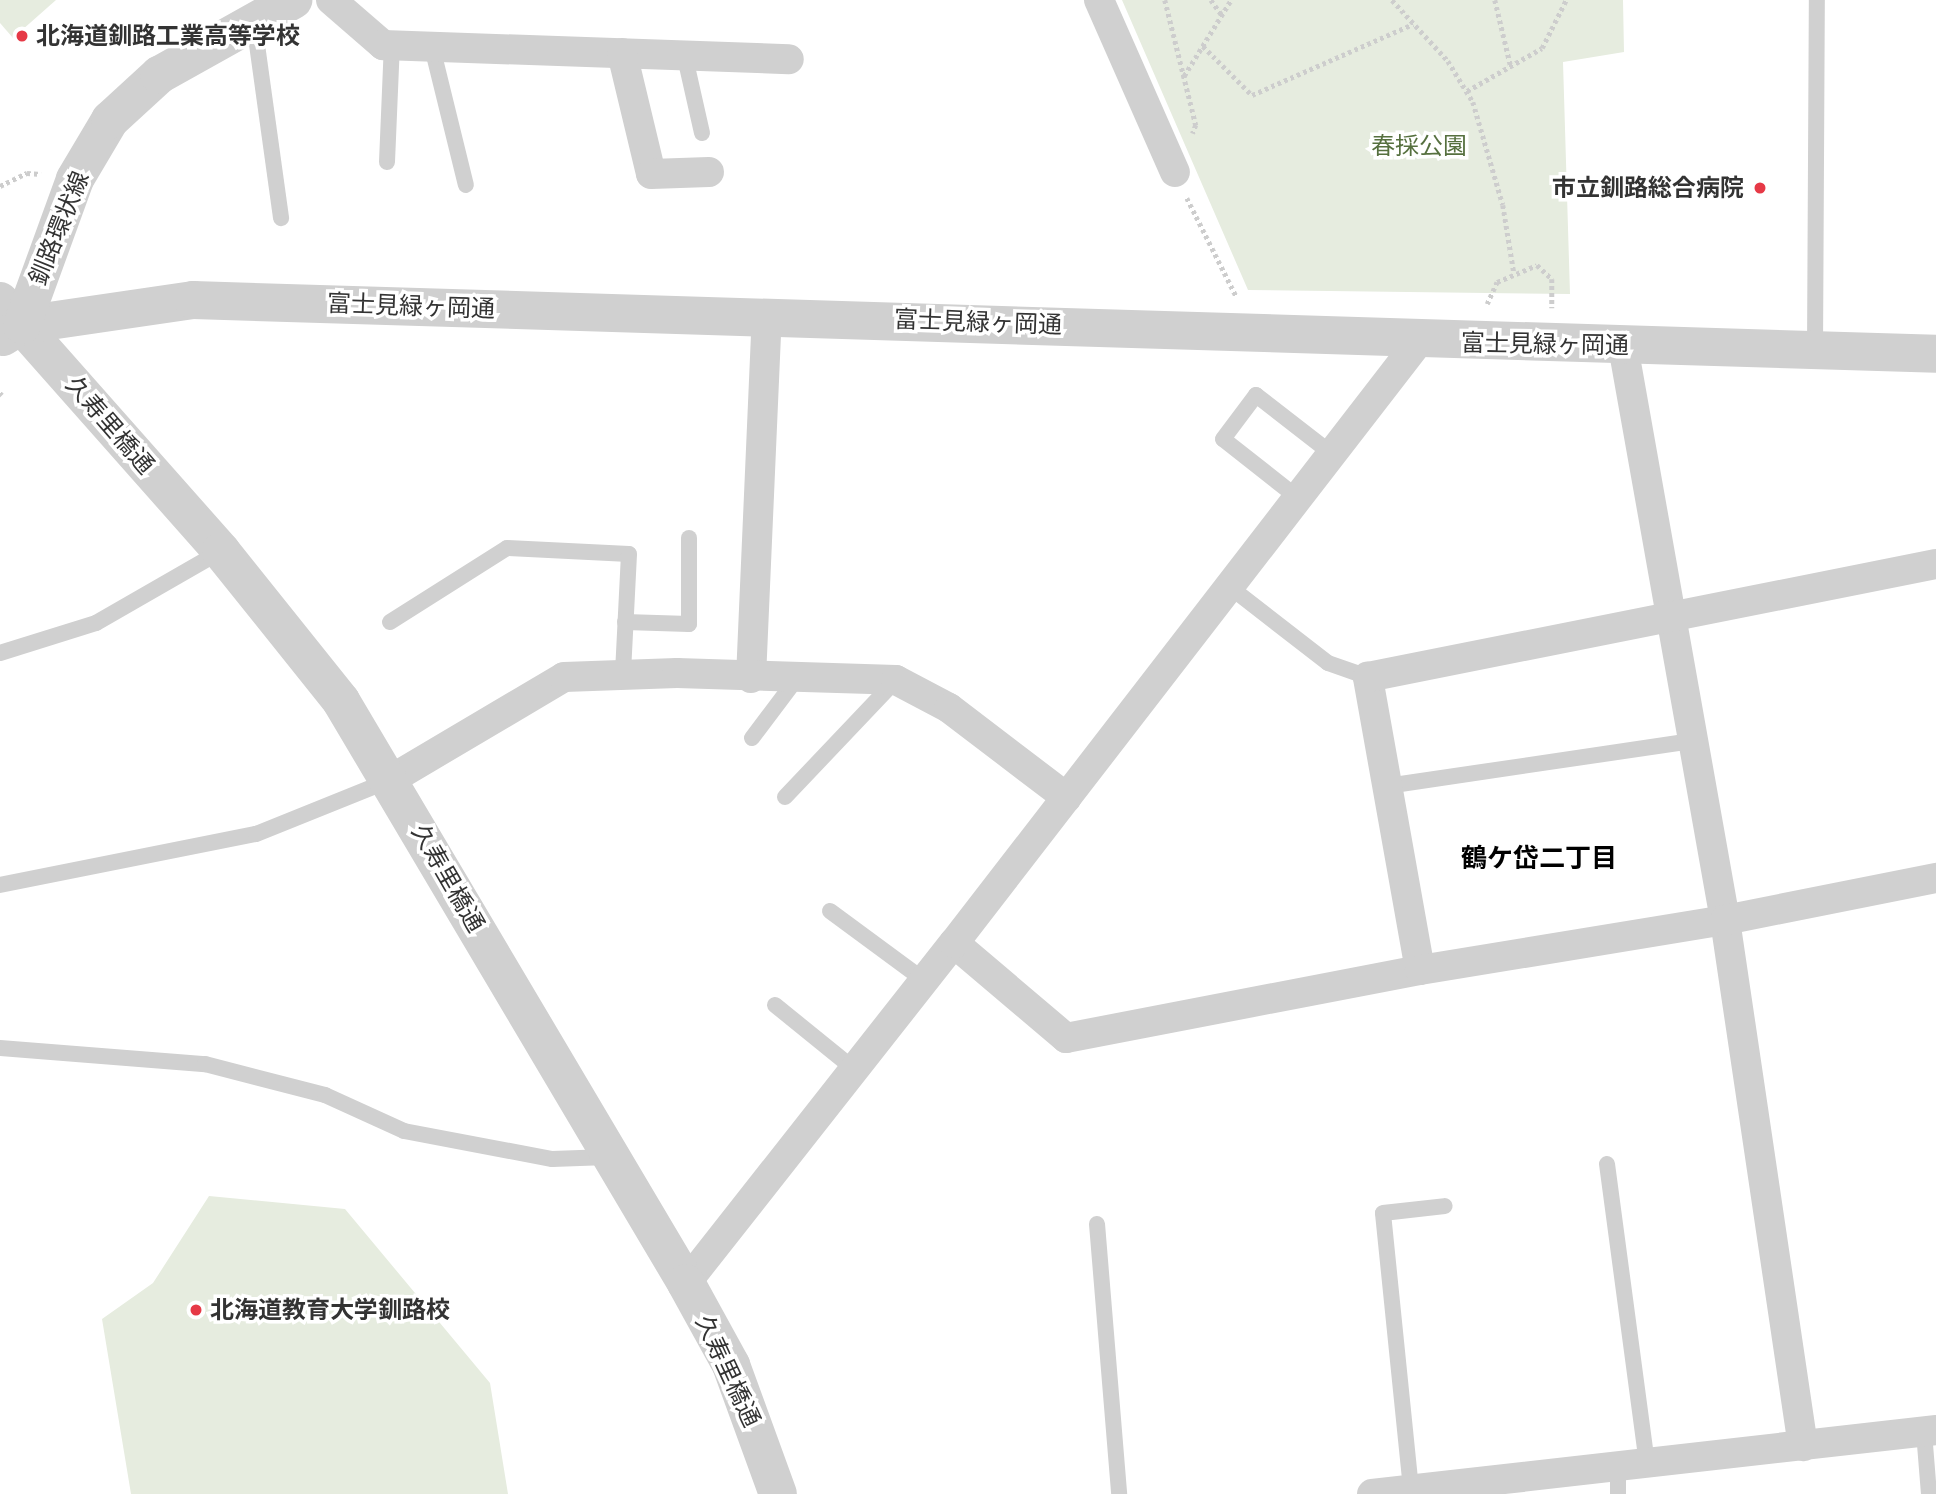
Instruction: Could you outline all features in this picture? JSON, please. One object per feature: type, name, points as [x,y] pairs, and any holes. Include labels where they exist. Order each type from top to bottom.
[{"type":"street","name":"釧路環状線","points":[[7,322],[75,179],[110,120],[159,75],[293,0]]},
{"type":"street","points":[[331,0],[383,45],[684,53],[789,60]]},
{"type":"street","points":[[1099,0],[1175,172]]},
{"type":"street","points":[[622,53],[651,174],[709,172]]},
{"type":"street","name":"富士見緑ヶ岡通","points":[[7,322],[193,300],[1239,329],[1419,341],[1936,355]]},
{"type":"street","points":[[751,678],[767,316]]},
{"type":"street","name":"久寿里橋通","points":[[7,322],[221,551],[341,701],[390,780],[608,1157],[686,1283],[731,1365],[778,1494]]},
{"type":"street","points":[[686,1283],[925,981],[1419,341]]},
{"type":"street","points":[[1623,346],[1668,616],[1725,920],[1803,1446]]},
{"type":"street","points":[[1420,970],[1368,677],[1936,564]]},
{"type":"street","points":[[390,780],[564,677],[623,672],[795,681],[896,681],[949,708],[1066,799]]},
{"type":"street","points":[[954,943],[1066,1038],[1420,970],[1725,920],[1936,878]]},
{"type":"street","points":[[1372,1494],[1628,1475],[1803,1446],[1930,1431]]},
{"type":"lane","points":[[1815,351],[1817,0]]},
{"type":"lane","points":[[254,22],[281,218]]},
{"type":"lane","points":[[387,162],[392,45]]},
{"type":"lane","points":[[432,47],[466,185]]},
{"type":"lane","points":[[684,53],[702,133]]},
{"type":"lane","points":[[1298,498],[1223,439],[1256,395],[1332,454]]},
{"type":"lane","points":[[625,622],[689,624],[689,538]]},
{"type":"lane","points":[[390,622],[507,548],[629,554],[623,672]]},
{"type":"lane","points":[[0,653],[96,623],[221,551]]},
{"type":"lane","points":[[1230,587],[1328,663],[1368,677]]},
{"type":"lane","points":[[752,738],[795,681]]},
{"type":"lane","points":[[785,797],[896,681]]},
{"type":"lane","points":[[1387,786],[1692,741]]},
{"type":"lane","points":[[0,885],[256,834],[390,780]]},
{"type":"lane","points":[[830,911],[925,981]]},
{"type":"lane","points":[[775,1005],[854,1069]]},
{"type":"lane","points":[[0,1048],[205,1063],[325,1095],[404,1131],[552,1158],[608,1157]]},
{"type":"lane","points":[[1607,1164],[1628,1475]]},
{"type":"lane","points":[[1411,1489],[1383,1213],[1445,1206]]},
{"type":"lane","points":[[1097,1224],[1119,1494]]},
{"type":"lane","points":[[1929,1494],[1930,1431]]},
{"type":"path","points":[[1165,0],[1196,125],[1175,172],[1238,300]]},
{"type":"path","points":[[1211,0],[1222,15]]},
{"type":"path","points":[[1184,77],[1231,0]]},
{"type":"path","points":[[1392,0],[1448,61],[1467,91],[1503,205],[1514,273]]},
{"type":"path","points":[[1495,0],[1511,67]]},
{"type":"path","points":[[1467,91],[1542,48],[1566,0]]},
{"type":"path","points":[[1203,46],[1252,95],[1413,24]]},
{"type":"path","points":[[1485,308],[1497,282],[1537,265],[1552,279],[1552,310]]},
{"type":"green space","points":[[0,0],[56,0],[13,38],[0,23]]},
{"type":"green space","name":"春採公園","points":[[1122,0],[1623,0],[1624,52],[1563,62],[1570,294],[1248,290]]},
{"type":"green space","points":[[209,1196],[345,1209],[490,1383],[508,1494],[131,1494],[102,1319],[153,1283]]},
{"type":"place","name":"北海道釧路工業高等学校","points":[[22,36]]},
{"type":"place","name":"市立釧路総合病院","points":[[1760,188]]},
{"type":"place","name":"北海道教育大学釧路校","points":[[196,1310]]},
{"type":"district","name":"鶴ケ岱二丁目","points":[[1539,859]]}]
